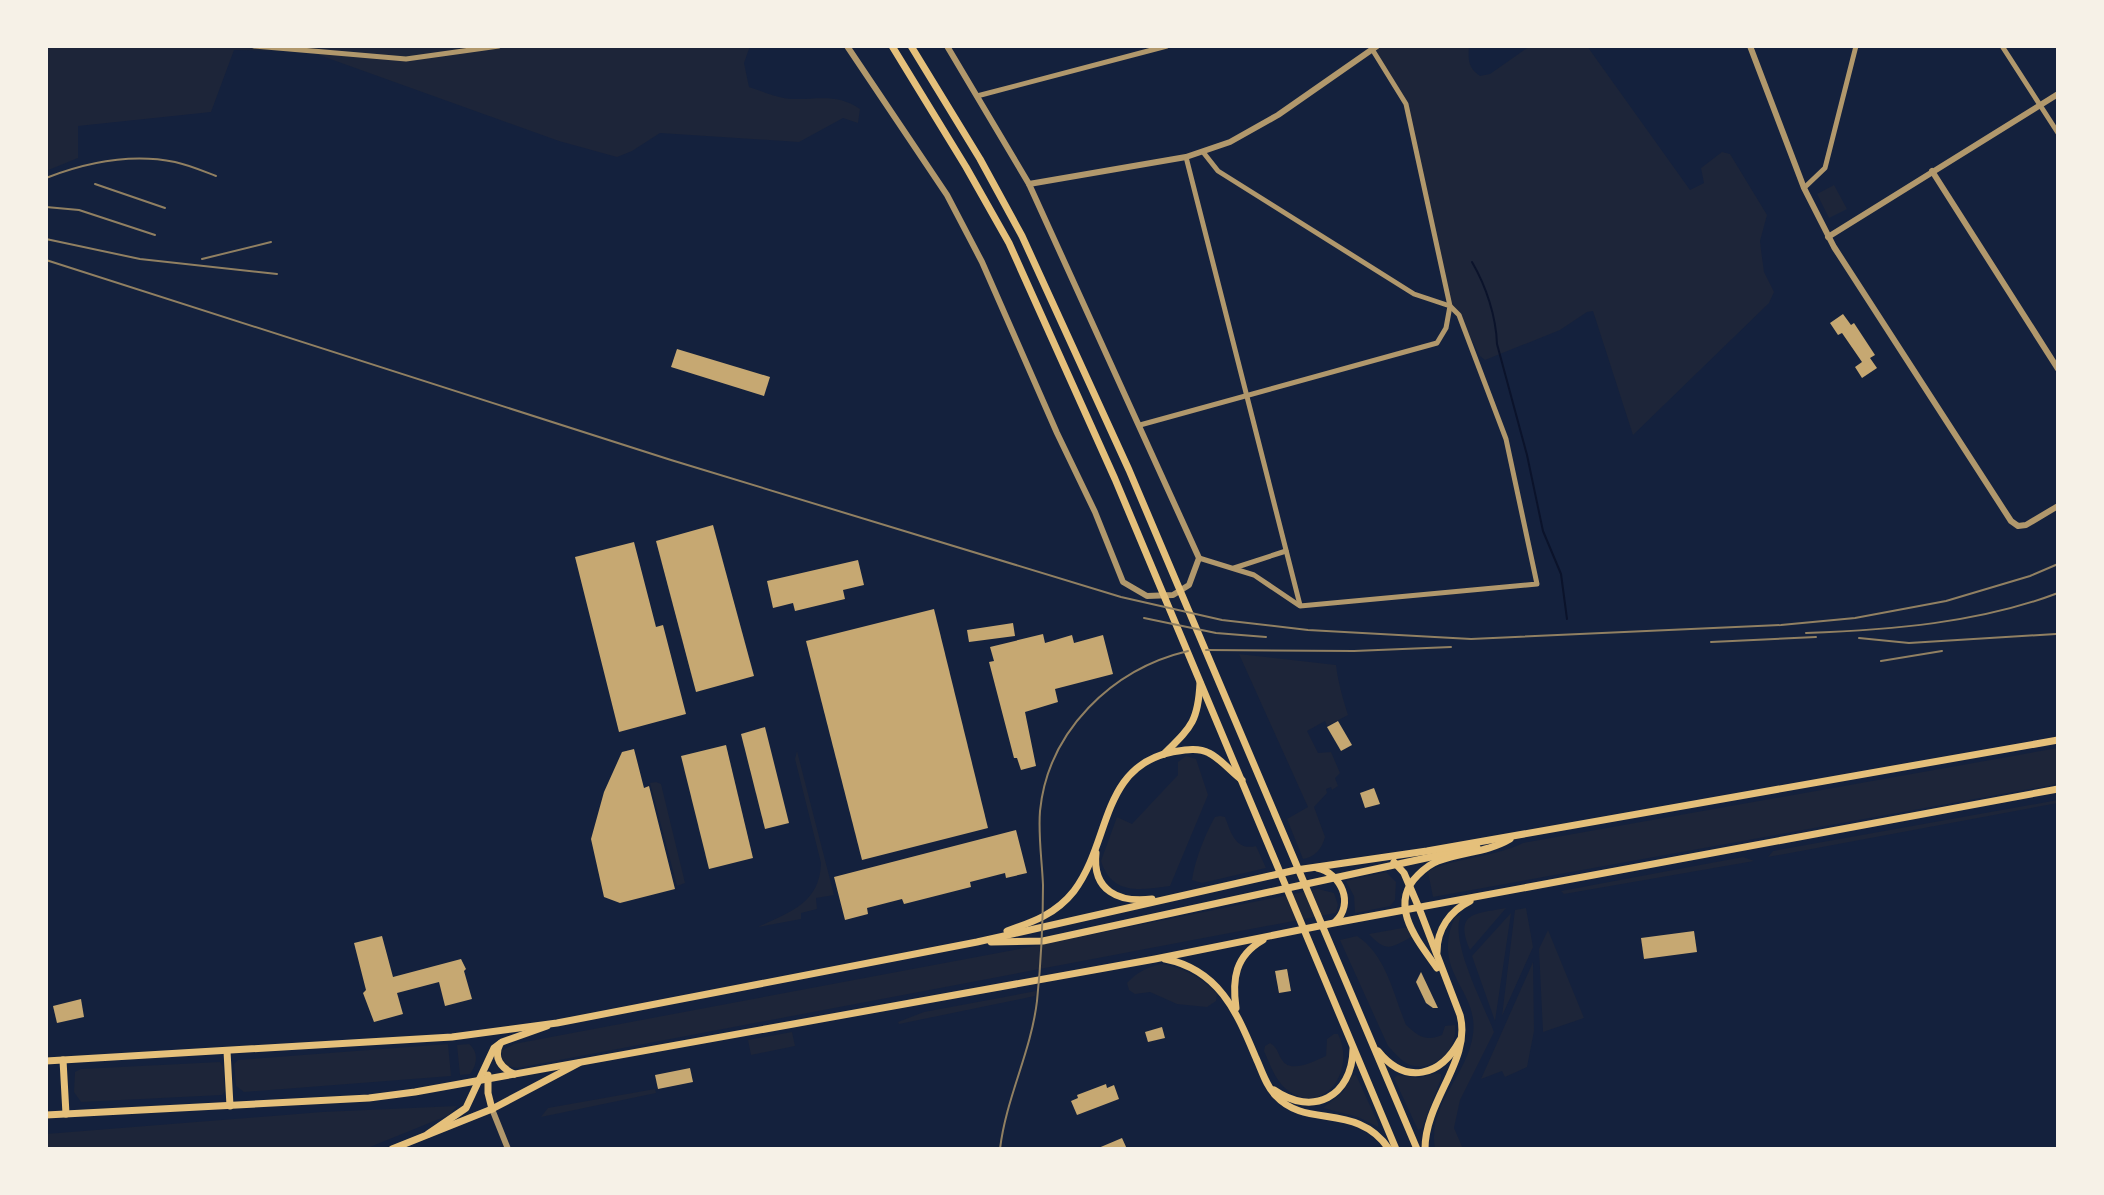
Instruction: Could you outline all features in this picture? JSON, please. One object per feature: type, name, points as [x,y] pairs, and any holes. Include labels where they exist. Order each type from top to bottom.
[{"type":"main road","points":[[892,46],[1009,243],[1115,479],[1396,1149]]},
{"type":"main road","points":[[911,46],[980,159],[1029,250],[1135,483],[1417,1149]]},
{"type":"main road","points":[[1163,755],[1197,716],[1201,681]]},
{"type":"main road","points":[[46,1061],[452,1037],[557,1023],[977,942],[1309,868],[2058,740]]},
{"type":"main road","points":[[977,942],[1036,921],[1055,910],[1078,885],[1125,779],[1140,764],[1163,755],[1193,750],[1207,752],[1244,782]]},
{"type":"main road","points":[[46,1115],[381,1097],[1155,959],[2058,789]]},
{"type":"main road","points":[[977,942],[1043,941],[1488,845],[1515,835]]},
{"type":"main road","points":[[1445,980],[1419,941],[1404,911],[1409,887],[1423,870],[1435,862],[1492,848],[1515,835]]},
{"type":"main road","points":[[1098,843],[1095,862],[1099,878],[1119,898],[1135,901],[1189,895]]},
{"type":"main road","points":[[1380,858],[1394,865],[1409,887],[1460,1015],[1463,1035],[1459,1054],[1430,1117],[1425,1149]]},
{"type":"main road","points":[[1309,868],[1325,870],[1341,889],[1346,907],[1334,923]]},
{"type":"main road","points":[[1318,882],[1330,883],[1341,889]]},
{"type":"main road","points":[[1439,966],[1437,943],[1446,921],[1464,904],[1485,895]]},
{"type":"main road","points":[[1236,1010],[1234,986],[1237,967],[1248,950],[1269,937]]},
{"type":"main road","points":[[1155,959],[1176,962],[1199,973],[1217,987],[1236,1010],[1266,1082],[1286,1105],[1360,1123],[1374,1132],[1389,1149]]},
{"type":"main road","points":[[428,1134],[463,1111],[484,1080],[494,1048],[502,1042],[557,1023]]},
{"type":"main road","points":[[1368,1036],[1394,1067],[1415,1073],[1433,1070],[1444,1063],[1463,1035]]},
{"type":"main road","points":[[502,1042],[497,1050],[499,1062],[515,1075]]},
{"type":"main road","points":[[1266,1082],[1282,1095],[1298,1102],[1325,1100],[1347,1076],[1353,1055],[1352,1043]]},
{"type":"main road","points":[[227,1051],[230,1106]]},
{"type":"main road","points":[[1359,1059],[1375,1052]]},
{"type":"main road","points":[[63,1060],[66,1114]]},
{"type":"main road","points":[[392,1149],[492,1109],[579,1063]]},
{"type":"main road","points":[[484,1080],[492,1109]]},
{"type":"street","points":[[254,46],[406,59],[499,46]]},
{"type":"street","points":[[847,46],[947,195],[982,262],[1095,512],[1123,582],[1147,596],[1173,595],[1189,585],[1199,558],[1029,184],[947,46]]},
{"type":"street","points":[[977,96],[1167,46]]},
{"type":"street","points":[[1750,46],[1804,188],[1828,237],[2011,521],[2018,526],[2026,525],[2058,506]]},
{"type":"street","points":[[1804,188],[1825,168],[1856,46]]},
{"type":"street","points":[[2002,46],[2058,133]]},
{"type":"street","points":[[1029,184],[1186,157],[1230,142],[1278,115],[1374,47],[1406,104],[1450,306],[1446,328],[1437,343],[1140,425]]},
{"type":"street","points":[[1828,237],[2058,94]]},
{"type":"street","points":[[1199,558],[1254,575],[1300,606],[1537,584],[1506,439],[1459,315],[1450,306],[1414,294],[1218,171],[1203,152]]},
{"type":"street","points":[[1186,157],[1300,606]]},
{"type":"street","points":[[1932,171],[2058,369]]},
{"type":"street","points":[[1233,568],[1286,551]]},
{"type":"street","points":[[492,1109],[508,1149]]},
{"type":"shaded area","points":[[46,46],[750,46],[744,63],[749,87],[787,99],[835,99],[860,109],[858,123],[843,118],[799,142],[660,133],[617,157],[559,141],[308,51],[234,50],[211,112],[78,126],[78,158],[46,171]]},
{"type":"shaded area","points":[[1377,46],[1469,46],[1470,63],[1480,76],[1490,74],[1530,46],[1587,46],[1690,190],[1704,183],[1701,168],[1722,152],[1730,154],[1767,215],[1760,241],[1764,272],[1774,292],[1769,303],[1633,435],[1593,311],[1560,330],[1485,360],[1459,315],[1450,306],[1406,104],[1372,50]]},
{"type":"shaded area","points":[[1834,185],[1847,209],[1829,218],[1817,194]]},
{"type":"shaded area","points":[[1239,654],[1336,665],[1348,715],[1327,726],[1325,721],[1307,731],[1318,753],[1331,752],[1340,773],[1335,778],[1338,786],[1332,790],[1331,787],[1326,789],[1327,793],[1314,807],[1325,837],[1317,852],[1307,858],[1303,859],[1287,819],[1308,807]]},
{"type":"shaded area","points":[[2058,748],[2058,784],[1433,897],[1428,872],[1432,869],[1523,843]]},
{"type":"shaded area","points":[[797,751],[834,895],[816,898],[817,909],[801,913],[801,919],[758,927],[801,904],[815,888],[819,877],[821,863],[795,759]]},
{"type":"shaded area","points":[[1186,756],[1196,759],[1208,795],[1170,886],[1138,889],[1120,885],[1112,880],[1101,861],[1117,817],[1132,824],[1178,775],[1178,762]]},
{"type":"shaded area","points":[[650,783],[661,784],[685,883],[677,886]]},
{"type":"shaded area","points":[[2058,800],[2058,803],[1768,857],[1773,851]]},
{"type":"shaded area","points":[[1215,817],[1225,817],[1239,843],[1256,846],[1266,868],[1202,883],[1192,880],[1204,839]]},
{"type":"shaded area","points":[[1743,857],[1754,861],[1564,894],[1561,891]]},
{"type":"shaded area","points":[[1386,872],[1396,882],[1395,900],[1390,906],[1355,913],[1354,896],[1346,881]]},
{"type":"shaded area","points":[[1318,889],[1334,893],[1338,905],[1336,913],[517,1068],[504,1065],[501,1051],[514,1044]]},
{"type":"shaded area","points":[[1506,908],[1470,950],[1465,928],[1470,917]]},
{"type":"shaded area","points":[[1526,908],[1533,947],[1502,1016],[1515,910]]},
{"type":"shaded area","points":[[1511,913],[1495,1021],[1472,956]]},
{"type":"shaded area","points":[[1461,915],[1460,940],[1464,956],[1494,1032],[1460,1100],[1454,1128],[1463,1149],[1435,1149],[1437,1118],[1470,1049],[1473,1034],[1469,1005],[1451,967],[1448,953],[1455,917]]},
{"type":"shaded area","points":[[1408,927],[1413,936],[1390,947],[1369,934]]},
{"type":"shaded area","points":[[1548,930],[1584,1018],[1543,1032],[1539,949]]},
{"type":"shaded area","points":[[1357,936],[1382,964],[1406,1025],[1418,1035],[1431,1038],[1442,1035],[1445,1026],[1455,1025],[1450,1049],[1438,1061],[1423,1066],[1410,1065],[1388,1046],[1340,940]]},
{"type":"shaded area","points":[[1533,962],[1534,1031],[1527,1067],[1505,1077],[1502,1071],[1481,1079]]},
{"type":"shaded area","points":[[1162,964],[1198,978],[1217,994],[1216,1001],[1207,1007],[1177,1004],[1150,992],[1135,994],[1129,990],[1127,983],[1134,976]]},
{"type":"shaded area","points":[[1036,991],[1035,996],[898,1022],[924,1012]]},
{"type":"shaded area","points":[[792,1032],[795,1046],[751,1055],[748,1040]]},
{"type":"shaded area","points":[[1338,1034],[1343,1048],[1343,1063],[1333,1087],[1312,1098],[1299,1097],[1286,1089],[1273,1072],[1264,1051],[1265,1046],[1270,1043],[1286,1064],[1297,1066],[1326,1056],[1327,1039]]},
{"type":"shaded area","points":[[448,1044],[451,1076],[244,1092],[236,1086],[234,1064],[238,1060]]},
{"type":"shaded area","points":[[469,1044],[476,1055],[474,1067],[470,1074],[460,1075],[457,1045]]},
{"type":"shaded area","points":[[220,1062],[225,1091],[222,1095],[81,1102],[74,1092],[75,1072],[81,1069]]},
{"type":"shaded area","points":[[1441,1074],[1441,1079],[1422,1128],[1418,1130],[1394,1078],[1398,1075],[1418,1078]]},
{"type":"shaded area","points":[[1356,1075],[1378,1127],[1358,1117],[1323,1108],[1343,1092],[1351,1076]]},
{"type":"shaded area","points":[[655,1089],[656,1093],[541,1117],[548,1108]]},
{"type":"shaded area","points":[[457,1106],[449,1115],[365,1149],[46,1149],[46,1134],[322,1112]]},
{"type":"building","points":[[1843,314],[1851,325],[1854,323],[1875,355],[1870,358],[1877,368],[1862,378],[1855,367],[1862,362],[1842,333],[1838,335],[1830,323]]},
{"type":"building","points":[[677,349],[770,377],[764,396],[671,367]]},
{"type":"building","points":[[713,525],[754,676],[696,692],[656,541]]},
{"type":"building","points":[[634,542],[656,627],[663,625],[686,714],[619,732],[575,557]]},
{"type":"building","points":[[858,560],[864,585],[843,590],[845,599],[795,611],[793,603],[773,608],[767,581]]},
{"type":"building","points":[[934,609],[988,828],[862,860],[806,641]]},
{"type":"building","points":[[1013,623],[1015,636],[969,642],[967,630]]},
{"type":"building","points":[[1043,634],[1045,643],[1072,635],[1074,643],[1103,635],[1113,674],[1055,689],[1058,702],[1025,712],[1036,766],[1021,770],[1017,758],[1014,758],[989,662],[994,661],[990,647]]},
{"type":"building","points":[[1338,721],[1352,745],[1341,751],[1327,727]]},
{"type":"building","points":[[765,727],[789,823],[765,829],[741,734]]},
{"type":"building","points":[[726,745],[753,858],[709,869],[681,756]]},
{"type":"building","points":[[634,749],[644,788],[649,786],[675,889],[620,903],[604,897],[591,839],[604,792],[622,752]]},
{"type":"building","points":[[1374,788],[1380,804],[1365,808],[1360,793]]},
{"type":"building","points":[[1016,830],[1027,873],[1006,878],[1005,873],[970,882],[971,887],[904,904],[902,899],[867,908],[868,914],[845,920],[834,877]]},
{"type":"building","points":[[1694,931],[1697,952],[1644,959],[1641,938]]},
{"type":"building","points":[[382,936],[393,977],[461,959],[472,999],[445,1006],[439,982],[397,993],[403,1014],[374,1022],[363,993],[366,990],[354,943]]},
{"type":"building","points":[[1287,969],[1291,991],[1279,993],[1275,971]]},
{"type":"building","points":[[1421,972],[1438,1008],[1426,1003],[1416,982]]},
{"type":"building","points":[[81,999],[84,1017],[57,1023],[53,1006]]},
{"type":"building","points":[[1162,1027],[1165,1038],[1148,1042],[1145,1032]]},
{"type":"building","points":[[690,1068],[693,1082],[658,1089],[655,1075]]},
{"type":"building","points":[[1106,1084],[1107,1088],[1114,1085],[1119,1099],[1077,1115],[1071,1101],[1078,1098],[1077,1095]]},
{"type":"building","points":[[1122,1138],[1127,1149],[1096,1149]]},
{"type":"waterway","points":[[1472,262],[1492,312],[1543,531],[1561,574],[1567,619]]},
{"type":"railway","points":[[46,178],[77,167],[142,158],[175,162],[216,176]]},
{"type":"railway","points":[[95,184],[165,208]]},
{"type":"railway","points":[[46,207],[79,210],[155,235]]},
{"type":"railway","points":[[46,239],[140,259],[277,274]]},
{"type":"railway","points":[[202,259],[271,242]]},
{"type":"railway","points":[[46,260],[671,460],[1121,597],[1222,620],[1308,630],[1471,639],[1781,625],[1855,618],[1946,601],[2030,576],[2058,564]]},
{"type":"railway","points":[[1806,633],[1870,630],[1966,618],[2058,593]]},
{"type":"railway","points":[[1144,618],[1216,633],[1266,637]]},
{"type":"railway","points":[[1859,638],[1909,643],[2056,634]]},
{"type":"railway","points":[[1711,642],[1816,637]]},
{"type":"railway","points":[[1206,650],[1354,651],[1451,647]]},
{"type":"railway","points":[[1000,1149],[1037,1001],[1043,900],[1040,811],[1056,755],[1070,730],[1110,688],[1134,672],[1188,651]]},
{"type":"railway","points":[[1881,661],[1942,651]]}]
